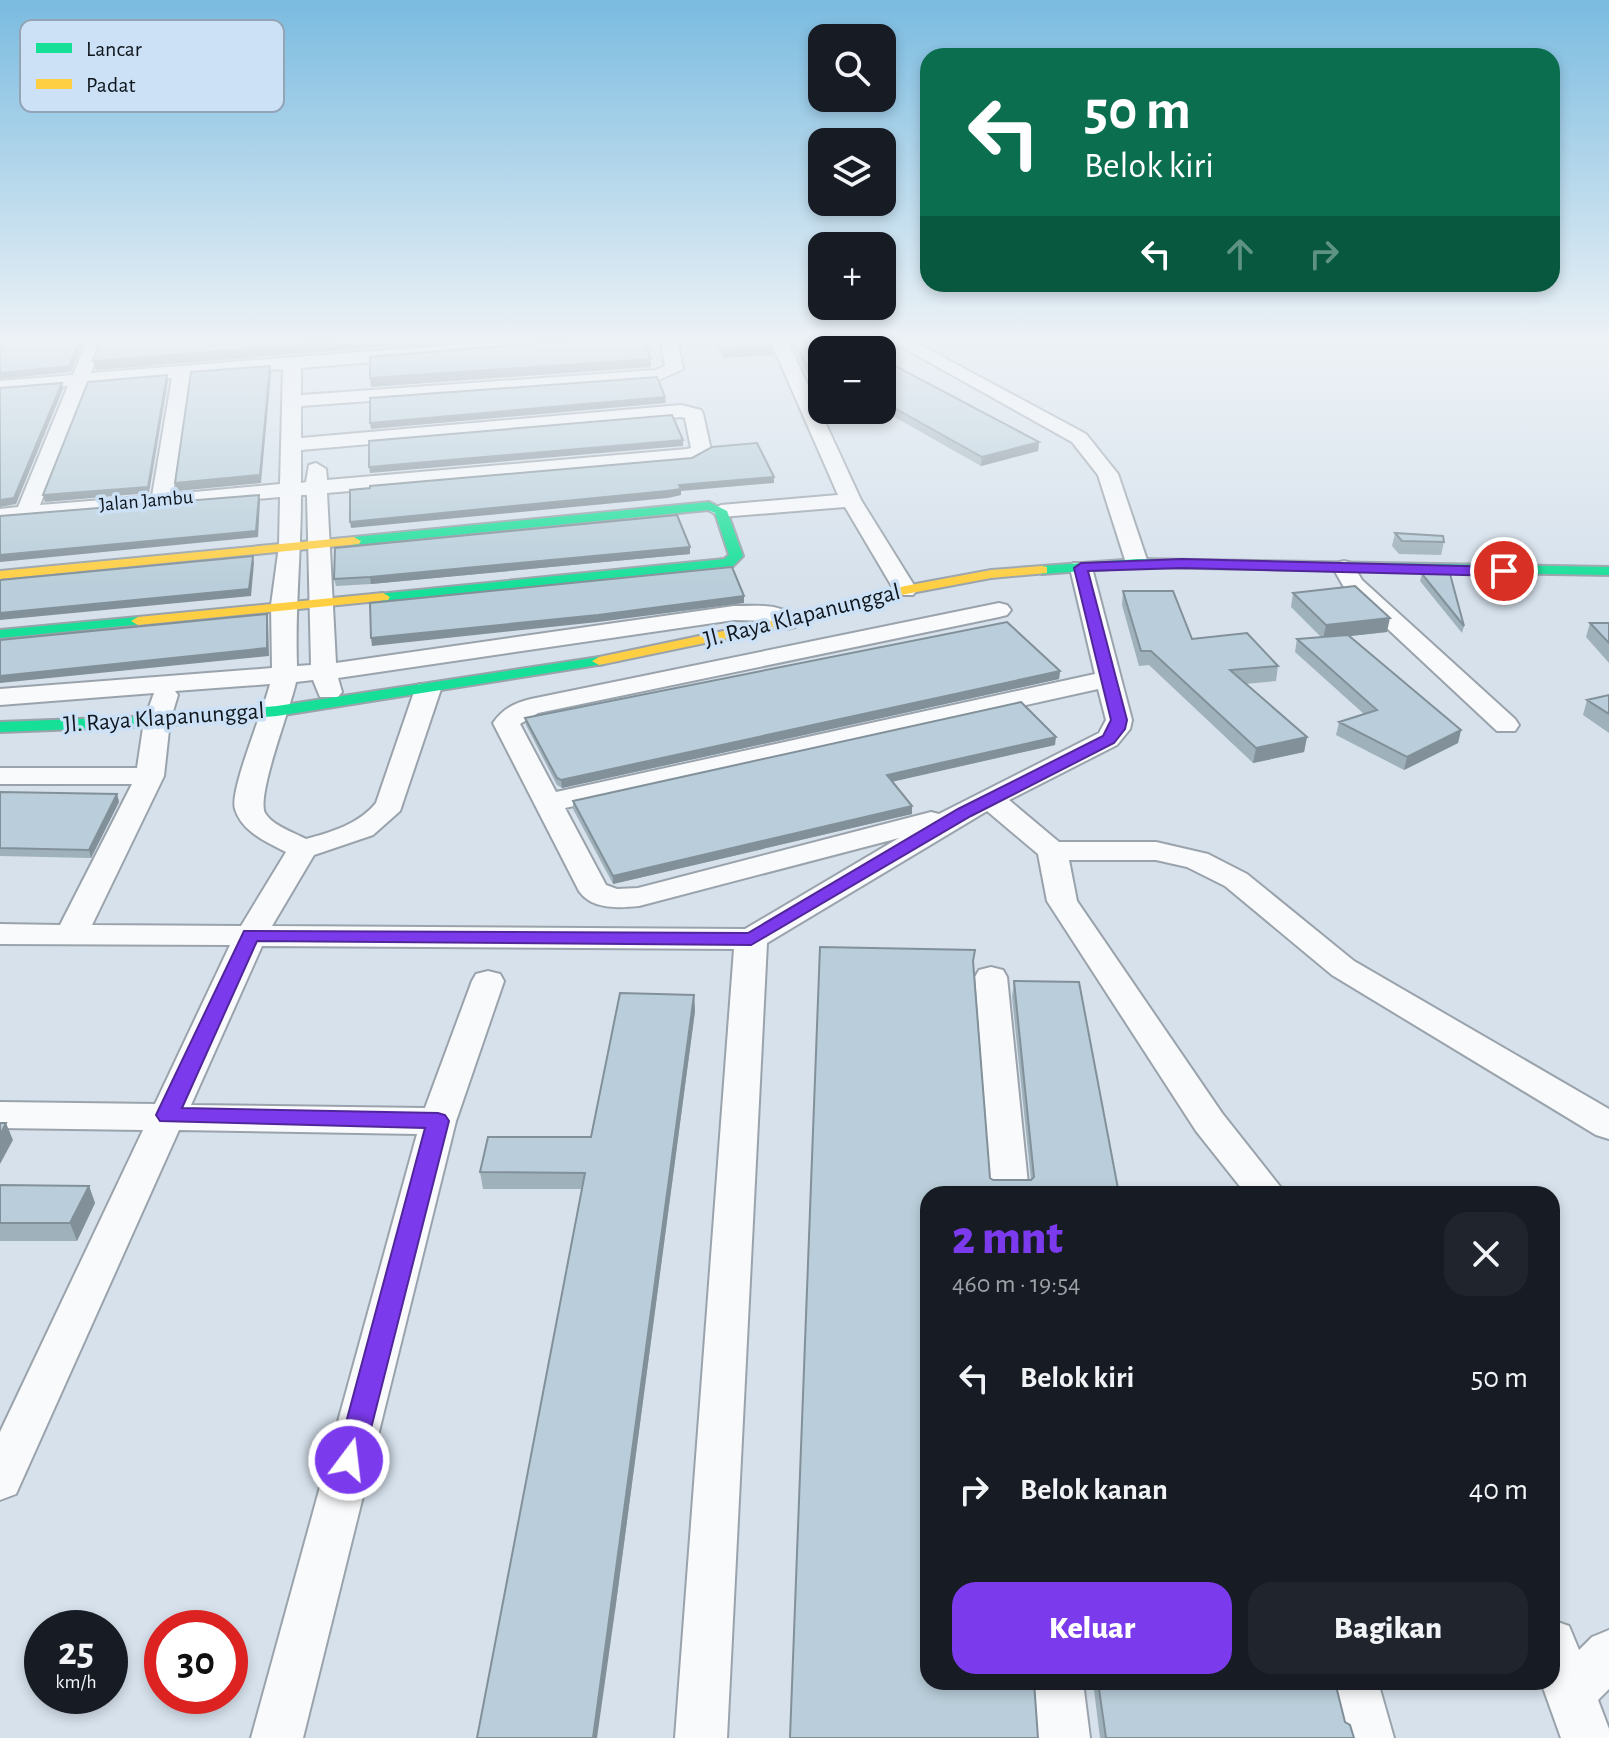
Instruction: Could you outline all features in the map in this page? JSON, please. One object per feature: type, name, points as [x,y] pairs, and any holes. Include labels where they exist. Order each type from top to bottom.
[{"type":"street","points":[[26,513],[61,423]]},
{"type":"street","points":[[162,499],[179,423]]},
{"type":"street","points":[[296,423],[290,445],[290,546],[283,605],[285,676],[277,711],[248,793],[249,810],[261,827],[303,849],[352,836],[380,820],[390,805],[428,689]]},
{"type":"street","points":[[310,423],[316,443],[324,672],[332,702]]},
{"type":"street","name":"Jalan Jambu","points":[[316,443],[543,423]]},
{"type":"street","name":"Jalan Jambu","points":[[0,515],[692,455],[701,450],[696,423]]},
{"type":"street","points":[[816,423],[851,500],[905,590]]},
{"type":"street","points":[[1051,423],[1079,438],[1108,474],[1137,563]]},
{"type":"street","points":[[290,445],[316,443]]},
{"type":"street","points":[[0,575],[709,506],[721,511],[851,500]]},
{"type":"street","points":[[0,634],[728,563],[736,556],[721,511]]},
{"type":"street","name":"Jl. Raya Klapanunggal","points":[[0,727],[157,721],[277,711],[428,689],[647,653],[787,622],[905,590],[991,574],[1137,563],[1609,571]]},
{"type":"street","points":[[0,934],[751,939],[978,806],[1108,739],[1117,729],[1119,720],[1081,568]]},
{"type":"street","points":[[1344,568],[1353,584],[1506,725]]},
{"type":"street","points":[[880,596],[905,630]]},
{"type":"street","points":[[999,610],[531,707],[514,714],[506,723],[594,891],[613,899],[639,897],[978,806],[1052,851],[1156,851],[1197,860],[1223,873],[1236,880],[1343,968],[1609,1126]]},
{"type":"street","points":[[0,697],[324,672],[734,613],[774,614],[787,622]]},
{"type":"street","points":[[547,803],[1109,679]]},
{"type":"street","points":[[72,933],[150,776],[157,721],[168,684]]},
{"type":"street","points":[[0,776],[150,776]]},
{"type":"street","points":[[0,1480],[251,935],[303,849]]},
{"type":"street","points":[[1052,851],[1062,901],[1209,1122],[1261,1186]]},
{"type":"street","points":[[701,1738],[751,939]]},
{"type":"street","points":[[991,977],[1009,1186]]},
{"type":"street","points":[[277,1738],[438,1121],[488,981]]},
{"type":"street","points":[[0,1115],[438,1121]]},
{"type":"street","points":[[1572,1692],[1609,1654]]},
{"type":"street","points":[[1560,1663],[1587,1738]]},
{"type":"street","points":[[1059,1690],[1064,1738]]},
{"type":"street","points":[[1355,1690],[1368,1738]]},
{"type":"building","points":[[0,423],[45,423],[14,498],[0,500]]},
{"type":"building","points":[[72,423],[159,423],[148,487],[43,495]]},
{"type":"building","points":[[184,423],[265,423],[260,475],[175,483]]},
{"type":"building","points":[[578,423],[676,423],[683,440],[369,467],[369,441]]},
{"type":"building","points":[[921,423],[1003,423],[1039,442],[982,457]]},
{"type":"building","points":[[757,443],[774,477],[679,485],[681,489],[667,491],[350,522],[350,490],[370,486],[692,458],[712,447]]},
{"type":"building","points":[[259,495],[256,531],[0,555],[0,516]]},
{"type":"building","points":[[677,515],[690,547],[334,579],[335,548]]},
{"type":"building","points":[[1395,533],[1443,536],[1444,542],[1402,541]]},
{"type":"building","points":[[253,556],[249,589],[0,613],[0,580]]},
{"type":"building","points":[[732,567],[744,596],[598,615],[371,638],[370,603]]},
{"type":"building","points":[[1422,574],[1450,574],[1464,626]]},
{"type":"building","points":[[1355,586],[1390,618],[1326,625],[1293,593]]},
{"type":"building","points":[[1123,591],[1173,591],[1192,639],[1247,633],[1278,666],[1230,670],[1307,737],[1256,748],[1151,651],[1141,651]]},
{"type":"building","points":[[267,614],[267,648],[0,676],[0,640]]},
{"type":"building","points":[[1007,622],[1060,671],[561,780],[557,778],[525,718]]},
{"type":"building","points":[[1590,623],[1609,623],[1609,643]]},
{"type":"building","points":[[1348,635],[1461,730],[1407,757],[1339,722],[1377,710],[1297,639]]},
{"type":"building","points":[[1609,695],[1609,714],[1587,700]]},
{"type":"building","points":[[1021,702],[1056,737],[887,775],[912,806],[613,876],[573,801]]},
{"type":"building","points":[[0,792],[117,794],[89,850],[0,848]]},
{"type":"building","points":[[820,947],[975,950],[973,961],[990,1178],[1031,1180],[1034,1177],[1014,981],[1079,982],[1117,1186],[920,1186],[920,1690],[1035,1690],[1038,1738],[790,1738]]},
{"type":"building","points":[[620,993],[694,995],[593,1738],[477,1738],[585,1173],[480,1172],[488,1137],[591,1137]]},
{"type":"building","points":[[0,1185],[89,1186],[70,1223],[0,1223]]},
{"type":"building","points":[[1099,1690],[1337,1690],[1345,1722],[1350,1725],[1354,1738],[1106,1738]]},
{"type":"traffic: fast","points":[[354,541],[709,506],[721,511],[736,556],[728,563],[383,597]]},
{"type":"traffic: fast","points":[[1042,570],[1137,563],[1609,571]]},
{"type":"traffic: fast","points":[[0,634],[138,621]]},
{"type":"traffic: fast","points":[[0,727],[157,721],[277,711],[599,661]]},
{"type":"traffic: slow","points":[[0,575],[354,541]]},
{"type":"traffic: slow","points":[[599,661],[787,622],[905,590],[991,574],[1042,570]]},
{"type":"traffic: slow","points":[[138,621],[383,597]]},
{"type":"route","points":[[349,1460],[438,1121],[167,1115],[251,935],[751,939],[964,812],[992,801],[1108,739],[1117,729],[1119,720],[1081,568],[1137,563],[1504,571]]}]
